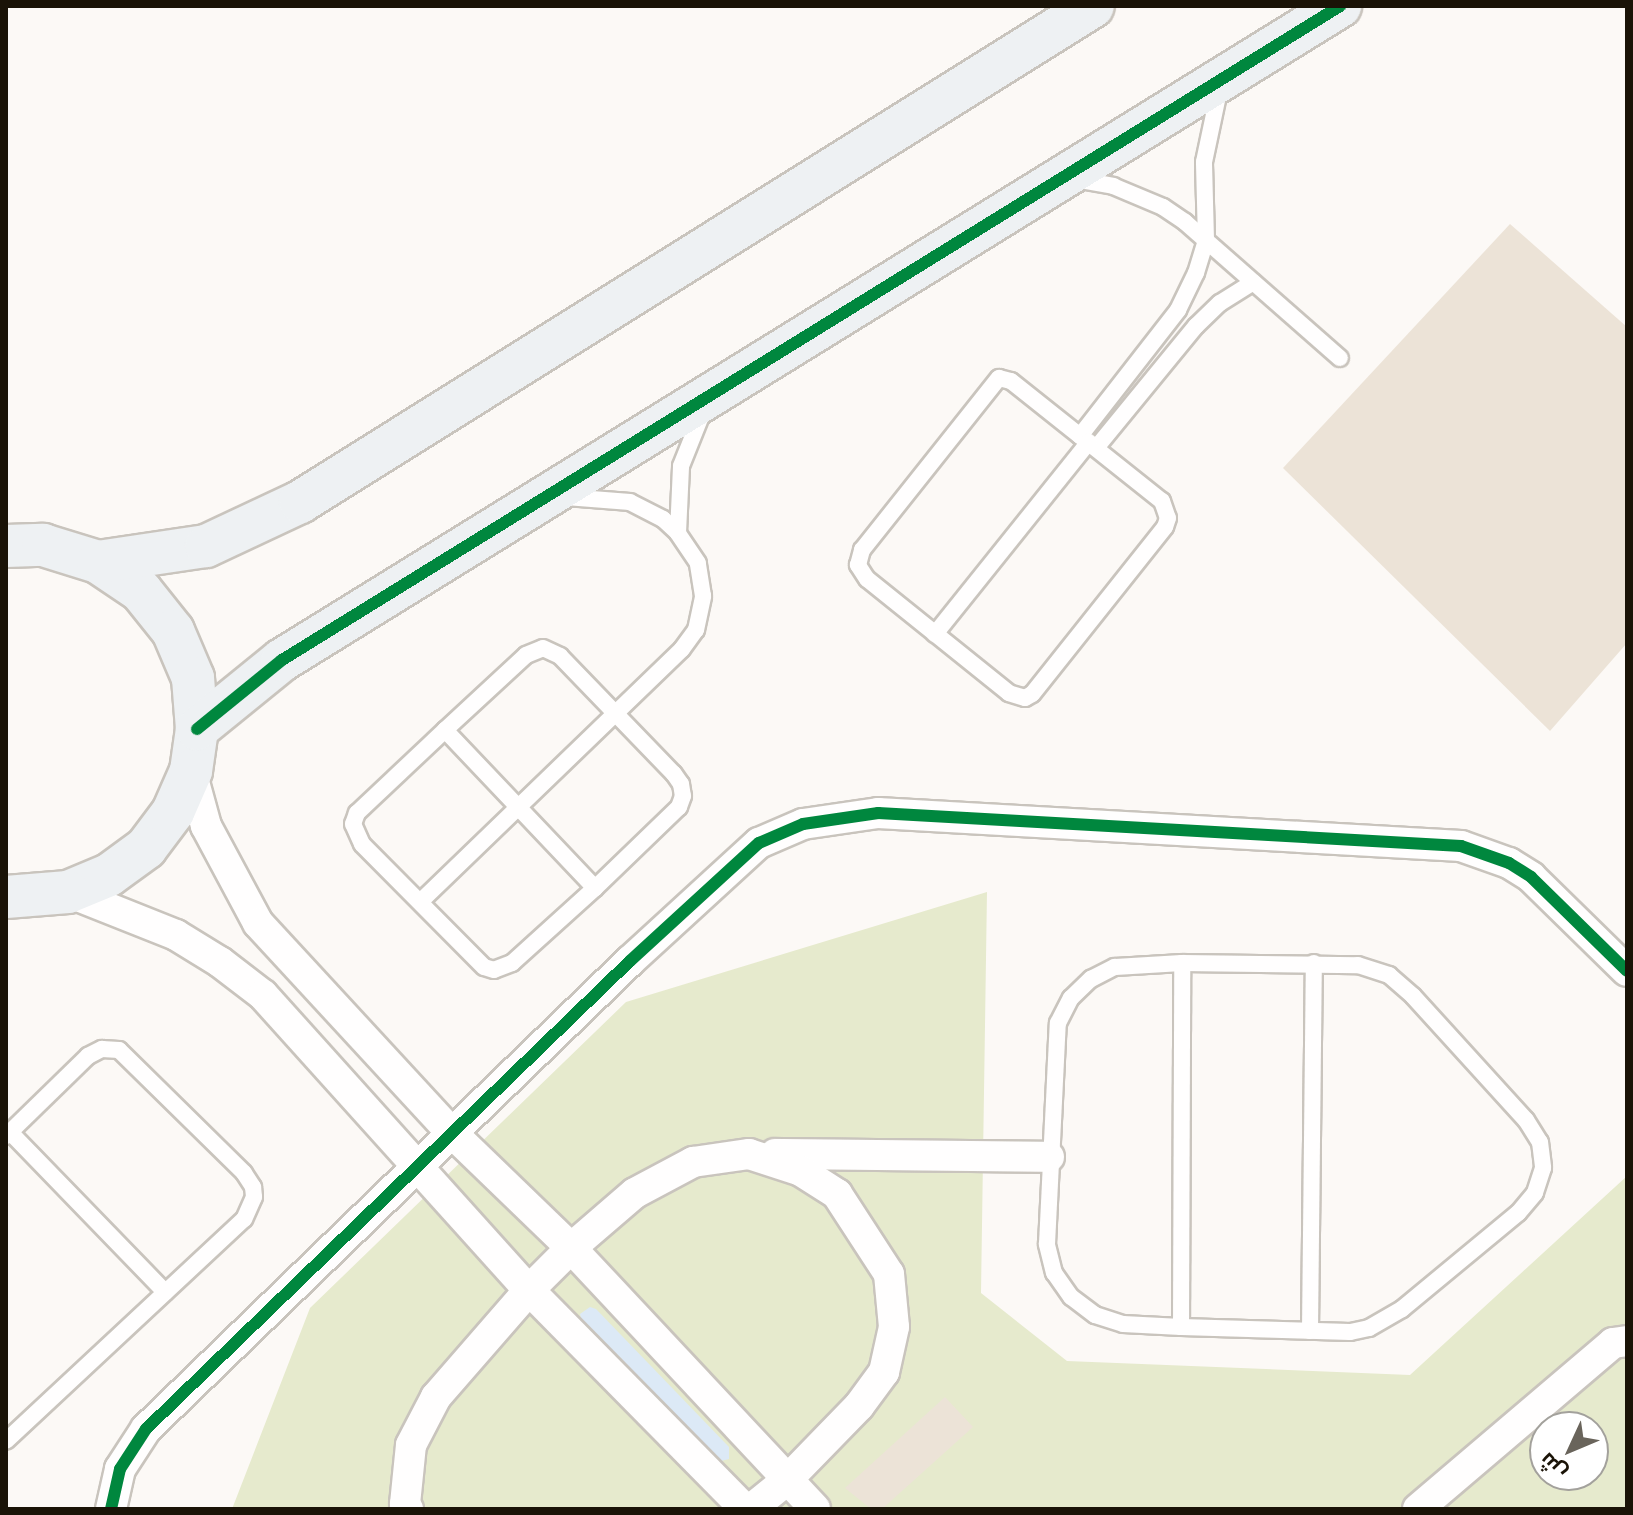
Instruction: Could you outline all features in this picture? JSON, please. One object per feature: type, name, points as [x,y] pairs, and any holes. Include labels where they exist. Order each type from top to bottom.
[{"type":"street","points":[[98,562],[206,546],[300,502],[1093,6]]},
{"type":"street","points":[[197,729],[282,660],[1340,6]]},
{"type":"street","points":[[6,546],[43,545],[98,562],[141,591],[173,631],[193,678],[197,729],[191,771],[173,812],[146,848],[109,875],[68,892],[6,897]]},
{"type":"street","points":[[191,771],[206,826],[258,923],[452,1133],[571,1248],[815,1509]]},
{"type":"street","points":[[111,1509],[120,1469],[146,1429],[630,961],[759,843],[803,824],[852,814],[1461,846],[1509,863],[1531,877],[1627,971]]},
{"type":"street","points":[[68,892],[176,935],[220,962],[263,995],[529,1290],[745,1509]]},
{"type":"street","points":[[749,1154],[801,1171],[837,1194],[889,1274],[894,1327],[884,1372],[859,1406],[787,1480],[751,1509]]},
{"type":"street","points":[[406,1507],[411,1445],[436,1397],[529,1290],[571,1248],[635,1193],[693,1162],[749,1154],[1049,1157]]},
{"type":"street","points":[[1418,1509],[1613,1343],[1627,1341]]},
{"type":"lane","points":[[935,634],[1088,442],[1178,310],[1196,273],[1206,240],[1204,162],[1208,129],[1224,76]]},
{"type":"lane","points":[[1059,178],[1113,186],[1163,207],[1206,240],[1340,358]]},
{"type":"lane","points":[[1088,442],[1196,326],[1220,303],[1253,282]]},
{"type":"lane","points":[[999,378],[1011,381],[1162,501],[1168,518],[1165,527],[1032,694],[1016,697],[935,634],[861,574],[858,565],[862,550],[999,378]]},
{"type":"lane","points":[[678,533],[681,466],[689,440],[714,393]]},
{"type":"lane","points":[[420,902],[682,649],[696,630],[703,596],[698,563],[678,533],[663,519],[630,502],[547,496]]},
{"type":"lane","points":[[543,648],[560,656],[674,774],[683,796],[679,807],[595,888],[512,963],[494,970],[484,967],[362,844],[353,824],[357,813],[445,730],[526,655],[543,648]]},
{"type":"lane","points":[[445,730],[595,888]]},
{"type":"lane","points":[[1181,1327],[1182,963]]},
{"type":"lane","points":[[1182,963],[1314,963],[1374,969],[1402,985],[1526,1120],[1540,1142],[1543,1168],[1535,1193],[1518,1213],[1402,1309],[1369,1328],[1350,1332],[1181,1327],[1123,1324],[1095,1315],[1071,1297],[1054,1273],[1047,1244],[1054,1050],[1058,1023],[1071,998],[1091,979],[1115,967],[1182,963]]},
{"type":"lane","points":[[1310,1331],[1314,963]]},
{"type":"lane","points":[[6,1441],[244,1219],[254,1197],[250,1180],[127,1055],[102,1049],[88,1056],[8,1134],[165,1292]]},
{"type":"green space","points":[[987,892],[981,1293],[1067,1361],[1410,1375],[1627,1176],[1627,1509],[232,1509],[310,1308],[626,1002]]},
{"type":"shaded area","points":[[590,1307],[596,1309],[729,1447],[729,1459],[717,1462],[582,1323],[580,1314]]},
{"type":"building","points":[[1510,224],[1627,327],[1627,643],[1550,731],[1283,468]]},
{"type":"building","points":[[945,1397],[973,1427],[882,1509],[871,1509],[845,1488]]},
{"type":"cycle path","points":[[197,729],[282,660],[1340,6]]},
{"type":"cycle path","points":[[111,1509],[120,1469],[146,1429],[630,961],[759,843],[803,824],[878,813],[1461,846],[1509,863],[1531,877],[1627,971]]}]
